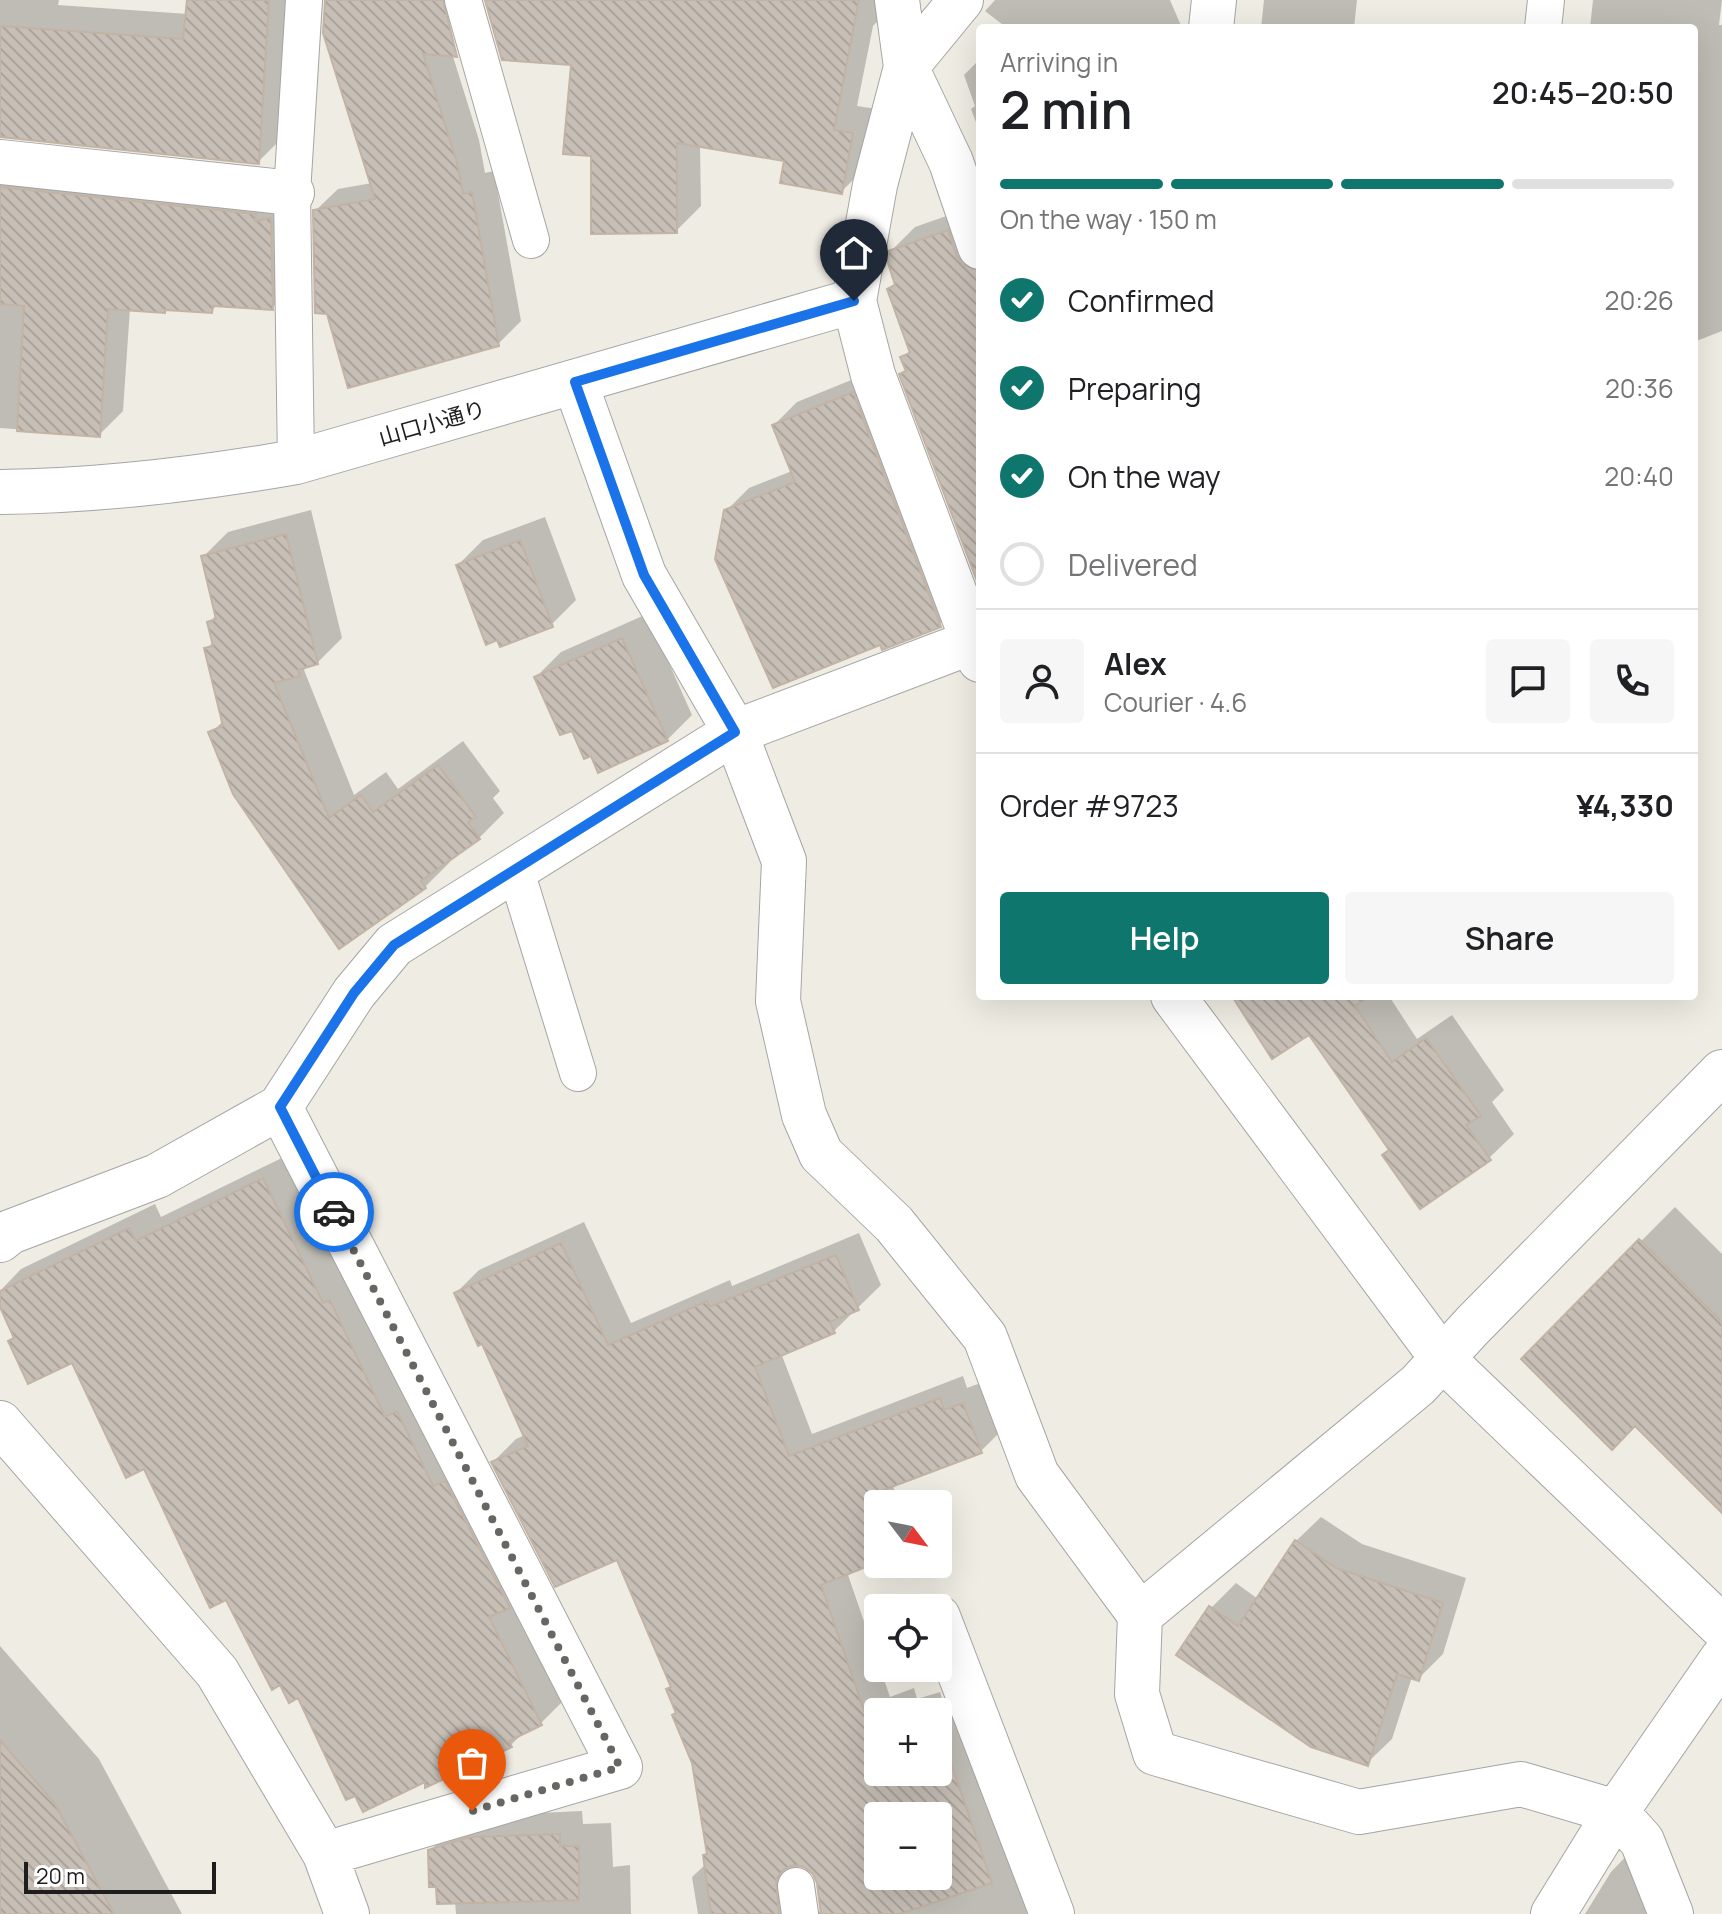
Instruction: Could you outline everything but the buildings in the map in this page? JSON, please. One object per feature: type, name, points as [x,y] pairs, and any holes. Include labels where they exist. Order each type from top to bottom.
[{"type":"street","points":[[897,0],[906,67],[951,162],[976,235]]},
{"type":"street","points":[[0,1240],[10,1232],[157,1176],[280,1107],[354,993],[394,945],[735,732],[976,651],[873,375],[854,301],[875,185],[906,67],[961,0]]},
{"type":"street","points":[[1211,24],[1214,0]]},
{"type":"street","points":[[0,162],[292,193]]},
{"type":"street","name":"山口小通り","points":[[0,492],[69,491],[238,472],[296,462],[854,301]]},
{"type":"street","points":[[575,382],[644,575],[735,732],[784,861],[778,1001],[804,1115],[821,1154],[894,1224],[985,1337],[1037,1475],[1140,1615],[1137,1694],[1155,1753],[1359,1812],[1521,1784],[1616,1812],[1642,1841],[1671,1914]]},
{"type":"street","points":[[1176,1000],[1442,1358],[1722,1627]]},
{"type":"street","points":[[1140,1615],[1418,1385],[1718,1082]]},
{"type":"street","points":[[280,1107],[620,1767],[325,1854]]},
{"type":"street","points":[[0,1423],[217,1672],[325,1854],[347,1914]]},
{"type":"street","points":[[952,1653],[1052,1914]]},
{"type":"street","points":[[1553,1914],[1616,1812],[1722,1659]]},
{"type":"lane","points":[[296,462],[292,193],[304,0]]},
{"type":"lane","points":[[463,0],[531,240]]},
{"type":"lane","points":[[1543,24],[1546,0]]},
{"type":"lane","points":[[515,868],[578,1073]]},
{"type":"way so far","points":[[334,1212],[620,1767],[472,1811]]},
{"type":"route","points":[[334,1212],[280,1107],[354,993],[394,945],[735,732],[644,575],[575,382],[854,301]]}]
